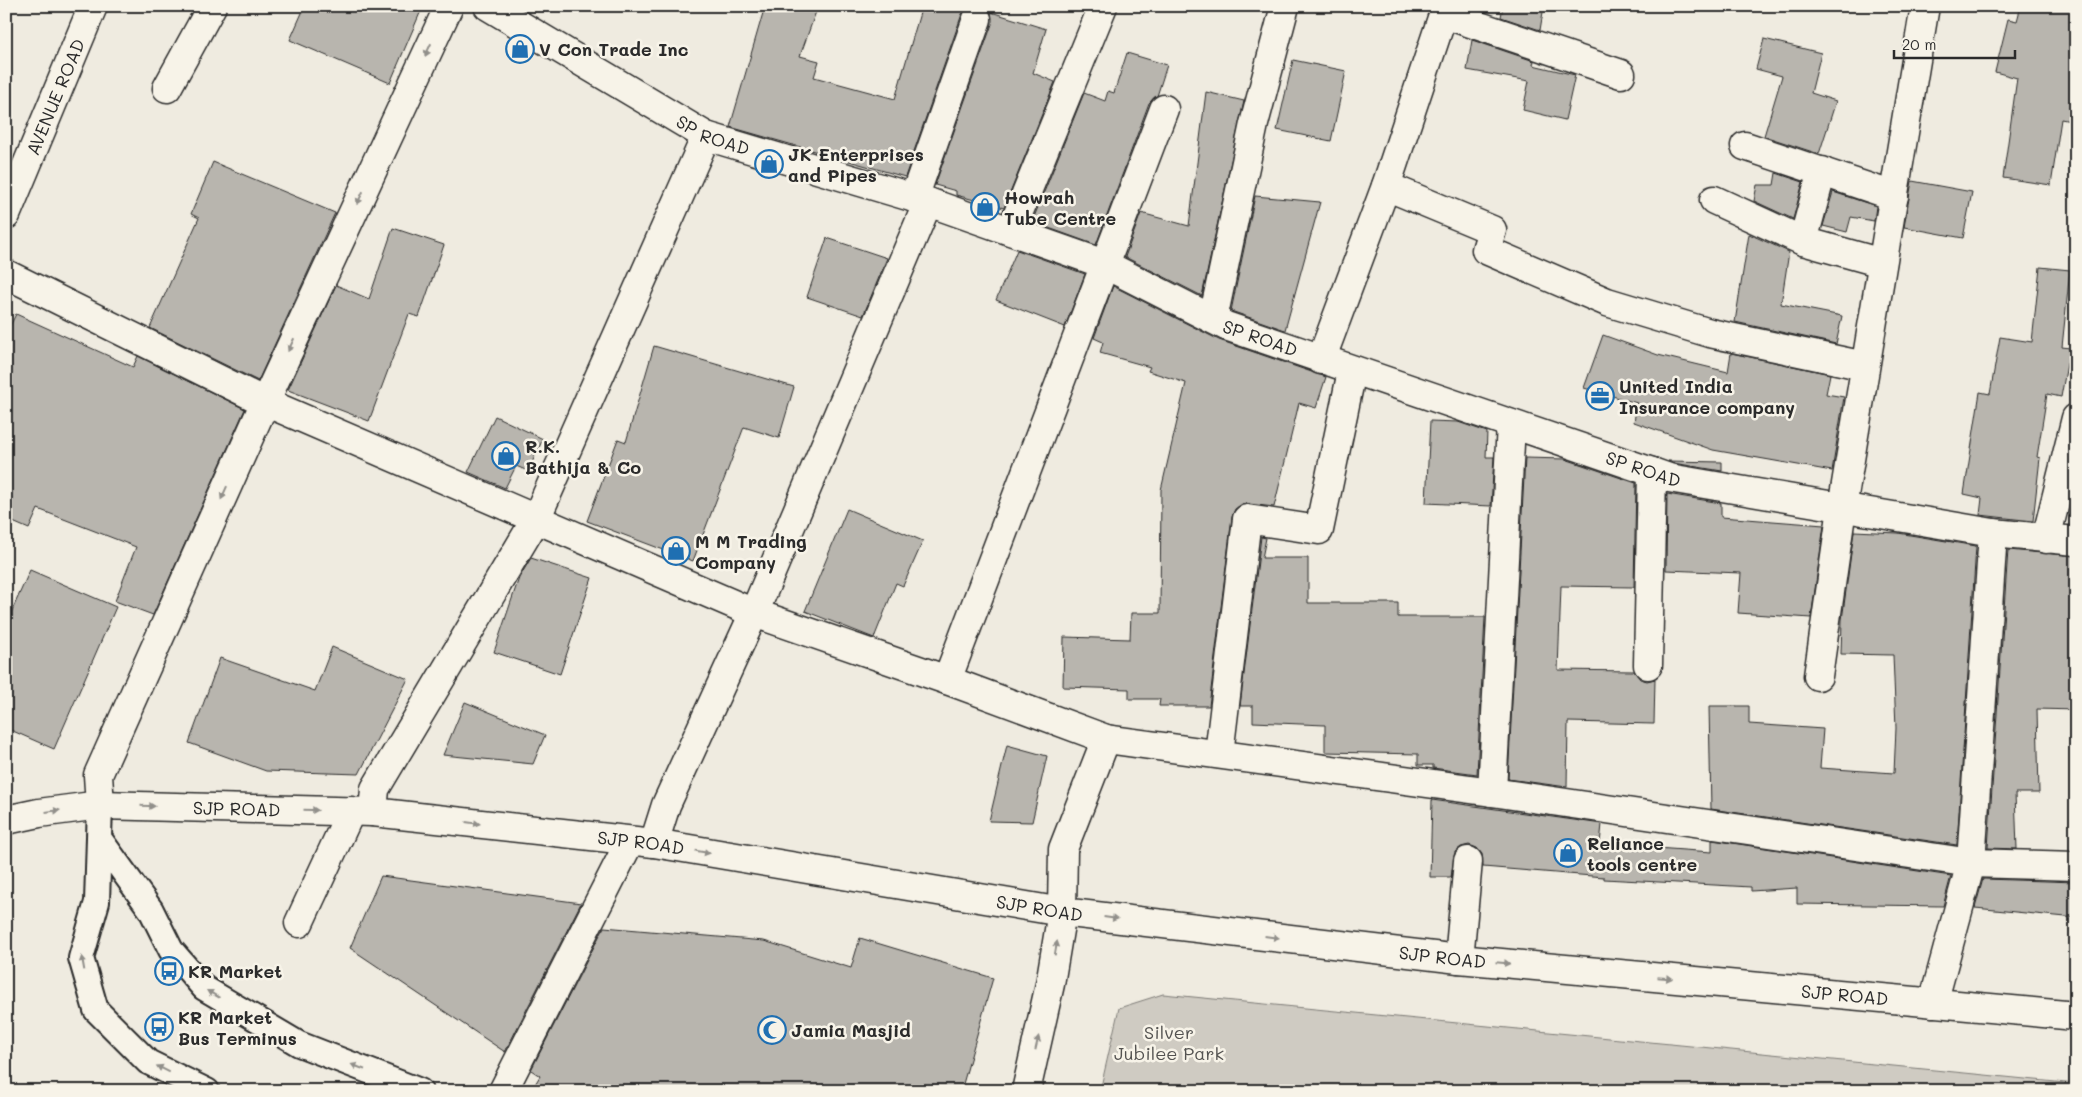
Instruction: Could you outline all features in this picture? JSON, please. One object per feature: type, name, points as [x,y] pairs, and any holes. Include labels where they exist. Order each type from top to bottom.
[{"type":"street","name":"AVENUE ROAD","points":[[6,215],[93,6]]},
{"type":"street","points":[[167,88],[212,6]]},
{"type":"street","points":[[100,805],[98,774],[265,402],[449,6]]},
{"type":"street","name":"SP ROAD","points":[[488,6],[706,136],[921,200],[1104,264],[1226,326],[1352,371],[1669,478],[1993,532],[2076,541]]},
{"type":"street","points":[[1011,231],[1103,6]]},
{"type":"street","points":[[1213,319],[1254,124],[1285,6]]},
{"type":"street","points":[[1818,676],[1842,508],[1926,6]]},
{"type":"street","points":[[1321,360],[1386,186],[1445,10],[1621,74]]},
{"type":"street","points":[[504,1091],[642,842],[666,805],[754,613],[921,200],[977,19]]},
{"type":"street","points":[[947,680],[1164,109]]},
{"type":"street","points":[[299,923],[362,811],[536,518],[706,136]]},
{"type":"street","points":[[1746,146],[1894,196]]},
{"type":"street","points":[[1802,241],[1822,171]]},
{"type":"street","points":[[1386,186],[1492,230],[1486,250],[1606,302],[1710,333],[1866,366]]},
{"type":"street","points":[[1714,200],[1802,241],[1882,263]]},
{"type":"street","points":[[6,274],[265,402],[754,613],[947,680],[1106,739],[1492,792],[1971,863],[2076,866]]},
{"type":"street","points":[[1219,754],[1247,518],[1319,530],[1352,371]]},
{"type":"street","points":[[2046,539],[2076,418]]},
{"type":"street","points":[[1492,792],[1511,424]]},
{"type":"street","points":[[1648,665],[1652,472]]},
{"type":"street","points":[[1933,1003],[1971,863],[1993,532]]},
{"type":"street","points":[[1026,1091],[1050,984],[1062,912],[1063,849],[1106,739]]},
{"type":"street","name":"SJP ROAD","points":[[6,820],[38,813],[100,805],[362,811],[642,842],[1062,912],[1459,959],[2076,1016]]},
{"type":"street","points":[[1459,959],[1468,861]]},
{"type":"lane","points":[[100,805],[97,902],[81,958],[96,1010],[148,1062],[207,1091]]},
{"type":"lane","points":[[99,838],[151,910],[171,950],[204,988],[299,1044],[420,1091]]},
{"type":"green space","name":"Silver Jubilee Park","points":[[1163,994],[2076,1084],[2076,1091],[1100,1091],[1119,1008]]},
{"type":"building","points":[[305,6],[423,6],[390,83],[290,40]]},
{"type":"building","points":[[765,6],[818,6],[800,56],[819,61],[814,77],[895,99],[922,6],[969,6],[962,14],[905,177],[730,127]]},
{"type":"building","points":[[1503,6],[1544,6],[1540,30],[1501,17]]},
{"type":"building","points":[[2021,6],[2076,6],[2076,122],[2061,119],[2051,185],[2003,178],[2017,78],[1995,72],[2008,19],[2017,21]]},
{"type":"building","points":[[991,12],[1046,29],[1033,73],[1055,82],[1004,208],[956,195],[956,191],[935,185],[992,24]]},
{"type":"building","points":[[1764,39],[1821,53],[1811,93],[1836,101],[1819,154],[1764,136],[1782,76],[1756,69]]},
{"type":"building","points":[[1472,40],[1534,61],[1533,65],[1575,75],[1565,120],[1523,110],[1529,81],[1467,70]]},
{"type":"building","points":[[1127,53],[1167,65],[1157,96],[1149,103],[1096,245],[1032,222],[1084,93],[1105,101],[1108,91],[1114,93]]},
{"type":"building","points":[[1293,60],[1346,71],[1331,141],[1277,130]]},
{"type":"building","points":[[1206,92],[1244,101],[1202,296],[1125,257],[1141,213],[1189,226]]},
{"type":"building","points":[[213,162],[335,213],[258,381],[150,328],[199,218],[191,214]]},
{"type":"building","points":[[1776,173],[1803,182],[1793,219],[1754,201],[1757,185],[1774,185]]},
{"type":"building","points":[[1912,181],[1972,192],[1963,238],[1904,227]]},
{"type":"building","points":[[1833,192],[1876,206],[1874,221],[1851,217],[1847,232],[1823,226]]},
{"type":"building","points":[[1255,196],[1320,202],[1285,330],[1231,311]]},
{"type":"building","points":[[393,228],[444,245],[419,317],[409,314],[369,421],[288,390],[336,285],[369,299]]},
{"type":"building","points":[[1749,234],[1789,252],[1781,304],[1842,316],[1836,344],[1735,322]]},
{"type":"building","points":[[827,238],[887,258],[863,316],[807,297]]},
{"type":"building","points":[[1017,250],[1085,274],[1065,327],[996,300]]},
{"type":"building","points":[[2040,267],[2070,270],[2062,347],[2070,348],[2061,397],[2047,394],[2037,457],[2040,458],[2033,521],[1980,515],[1982,498],[1964,494],[1980,392],[1990,394],[2000,337],[2032,342]]},
{"type":"building","points":[[1113,286],[1219,340],[1326,377],[1316,408],[1299,403],[1274,507],[1242,504],[1235,509],[1232,517],[1209,706],[1159,706],[1160,699],[1129,699],[1129,689],[1063,687],[1064,637],[1130,639],[1131,613],[1160,613],[1161,490],[1186,383],[1148,371],[1150,367],[1100,353],[1103,342],[1094,338]]},
{"type":"building","points":[[16,314],[133,367],[138,356],[245,409],[153,615],[115,601],[136,547],[38,509],[29,529],[6,519],[6,334]]},
{"type":"building","points":[[1603,335],[1658,355],[1728,372],[1731,353],[1830,374],[1826,394],[1844,397],[1832,471],[1713,450],[1634,422],[1637,403],[1584,388]]},
{"type":"building","points":[[654,346],[794,387],[779,438],[744,427],[693,561],[587,521],[618,439],[626,442]]},
{"type":"building","name":"R.K. Bathija & Co","points":[[495,416],[543,439],[528,471],[516,466],[505,488],[468,472]]},
{"type":"building","points":[[1430,421],[1458,422],[1487,432],[1486,457],[1494,457],[1491,506],[1426,503]]},
{"type":"building","points":[[1525,458],[1565,459],[1636,483],[1634,587],[1561,586],[1558,670],[1634,671],[1640,679],[1647,681],[1655,679],[1654,724],[1568,722],[1567,787],[1508,779]]},
{"type":"building","points":[[1668,461],[1722,462],[1722,471],[1673,463]]},
{"type":"building","points":[[1667,494],[1721,503],[1721,517],[1824,525],[1811,618],[1738,613],[1741,573],[1666,570]]},
{"type":"building","points":[[847,509],[923,541],[903,586],[896,583],[874,638],[805,611]]},
{"type":"building","points":[[1854,531],[1898,533],[1976,546],[1957,845],[1711,809],[1709,706],[1749,706],[1749,724],[1823,729],[1820,768],[1894,773],[1896,728],[1893,655],[1841,654],[1842,620]]},
{"type":"building","points":[[1261,537],[1266,538],[1262,558],[1308,558],[1308,603],[1398,603],[1398,617],[1485,617],[1477,774],[1433,768],[1433,765],[1418,765],[1418,754],[1325,752],[1325,725],[1253,722],[1253,706],[1240,706]]},
{"type":"building","points":[[2008,550],[2076,556],[2076,710],[2037,709],[2039,793],[2015,793],[2017,849],[1988,848]]},
{"type":"building","points":[[531,558],[592,578],[560,674],[494,652],[519,578]]},
{"type":"building","points":[[30,570],[116,607],[54,749],[6,728],[6,624]]},
{"type":"building","points":[[332,647],[408,679],[359,774],[266,771],[189,743],[220,658],[315,691]]},
{"type":"building","points":[[465,702],[545,735],[533,764],[443,755]]},
{"type":"building","points":[[1007,745],[1047,756],[1032,822],[989,821]]},
{"type":"building","points":[[1432,800],[1602,824],[1600,844],[1712,852],[1712,840],[1951,876],[1943,906],[1797,904],[1797,888],[1751,891],[1751,887],[1604,879],[1604,877],[1483,867],[1482,854],[1477,848],[1469,845],[1461,847],[1455,852],[1451,877],[1430,877]]},
{"type":"building","points":[[381,876],[581,903],[505,1052],[350,948]]},
{"type":"building","points":[[1983,879],[2076,882],[2076,918],[1975,908]]},
{"type":"building","name":"Jamia Masjid","points":[[604,927],[764,941],[851,968],[860,938],[993,978],[961,1091],[531,1091],[540,1076],[531,1070]]},
{"type":"place","name":"V Con Trade Inc","points":[[520,49]]},
{"type":"place","name":"JK Enterprises and Pipes","points":[[769,164]]},
{"type":"place","name":"Howrah Tube Centre","points":[[985,207]]},
{"type":"place","name":"United India Insurance company","points":[[1600,396]]},
{"type":"place","name":"R.K. Bathija & Co","points":[[506,456]]},
{"type":"place","name":"M M Trading Company","points":[[676,551]]},
{"type":"place","name":"Reliance tools centre","points":[[1568,853]]},
{"type":"place","name":"KR Market","points":[[169,971]]},
{"type":"place","name":"KR Market Bus Terminus","points":[[159,1027]]},
{"type":"place","name":"Jamia Masjid","points":[[772,1030]]}]
